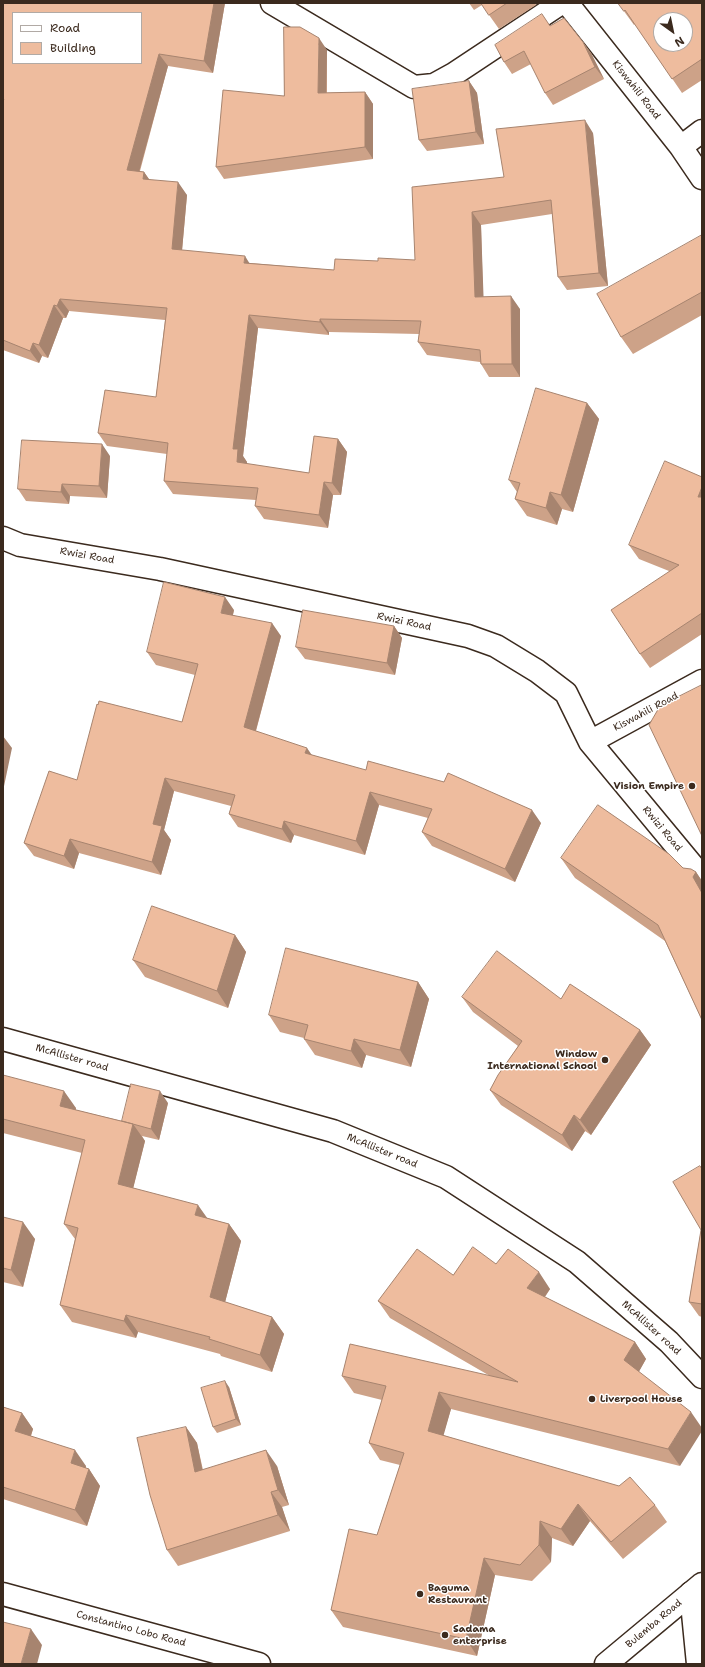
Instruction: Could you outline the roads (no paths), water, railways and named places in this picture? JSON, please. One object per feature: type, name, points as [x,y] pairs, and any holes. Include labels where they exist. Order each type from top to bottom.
[{"type":"street","points":[[272,3],[414,87],[434,85],[454,74],[561,3]]},
{"type":"street","name":"Kiswahili Road","points":[[567,3],[680,147],[702,178]]},
{"type":"street","points":[[680,147],[702,131]]},
{"type":"street","name":"Rwizi Road","points":[[3,538],[20,545],[160,569],[468,636],[496,646],[537,671],[566,693],[590,742],[702,877]]},
{"type":"street","name":"Kiswahili Road","points":[[590,742],[702,681]]},
{"type":"street","name":"McAllister road","points":[[3,1039],[333,1131],[446,1177],[576,1262],[668,1342],[702,1377]]},
{"type":"street","points":[[696,1588],[698,1664]]},
{"type":"street","name":"Bulemba Road","points":[[606,1664],[696,1588]]},
{"type":"street","name":"Constantino Lobo Road","points":[[3,1594],[259,1664]]},
{"type":"place","name":"Vision Empire","points":[[692,786]]},
{"type":"place","name":"Window International School","points":[[605,1060]]},
{"type":"place","name":"Liverpool House","points":[[592,1399]]},
{"type":"place","name":"Baguma Restaurant","points":[[420,1594]]},
{"type":"place","name":"Sadama enterprise","points":[[445,1635]]}]
